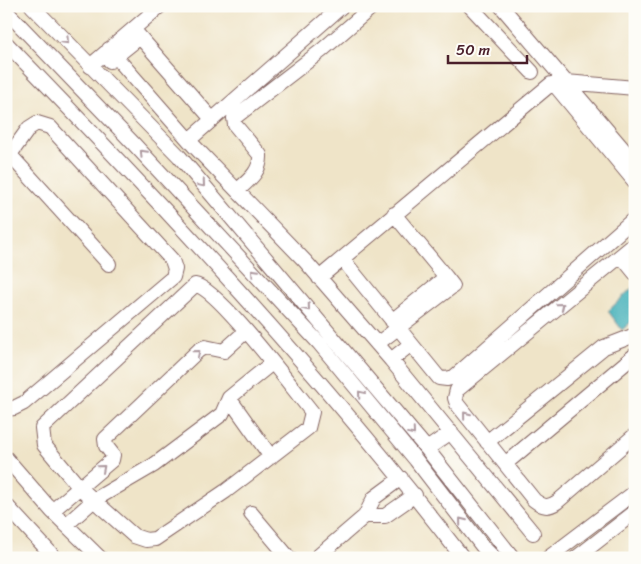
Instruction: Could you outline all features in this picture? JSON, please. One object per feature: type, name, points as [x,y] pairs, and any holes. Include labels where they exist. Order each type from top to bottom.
[{"type":"street","points":[[32,6],[179,156],[427,449],[513,558]]},
{"type":"street","points":[[93,70],[136,33],[160,6]]},
{"type":"street","points":[[189,140],[342,6]]},
{"type":"street","points":[[238,190],[254,176],[260,156],[236,125],[234,118],[321,51],[373,6]]},
{"type":"street","points":[[470,6],[532,72]]},
{"type":"street","points":[[501,6],[635,163]]},
{"type":"street","points":[[6,11],[133,143],[319,343],[416,460],[483,547],[494,558]]},
{"type":"street","points":[[136,33],[212,118]]},
{"type":"street","points":[[6,43],[109,149],[259,313],[401,478],[464,558],[483,547],[500,542]]},
{"type":"street","points":[[112,53],[189,140],[319,278],[391,360],[534,533]]},
{"type":"street","points":[[566,82],[635,88]]},
{"type":"street","points":[[319,278],[551,84],[560,92],[635,182]]},
{"type":"street","points":[[6,409],[14,408],[24,403],[173,277],[175,269],[172,260],[50,127],[37,123],[29,128],[8,158],[109,264]]},
{"type":"street","points":[[377,344],[395,325],[453,286],[394,214]]},
{"type":"street","points":[[348,266],[439,378],[447,380],[454,378],[635,218]]},
{"type":"street","points":[[635,244],[622,257],[457,390],[455,398],[457,404],[487,442],[534,500],[542,506],[550,506],[635,436]]},
{"type":"street","points":[[622,257],[635,273]]},
{"type":"street","points":[[195,285],[207,289],[246,332],[312,412],[308,428],[226,491],[155,539],[146,540],[134,536],[80,488],[44,445],[42,428],[195,285]]},
{"type":"street","points":[[52,511],[112,460],[113,455],[106,446],[105,439],[200,350],[205,347],[224,351],[246,332]]},
{"type":"street","points":[[487,442],[604,348],[635,335]]},
{"type":"street","points":[[391,360],[411,344]]},
{"type":"street","points":[[505,464],[635,356]]},
{"type":"street","points":[[66,525],[94,500],[154,465],[207,427],[222,414],[228,398],[272,363]]},
{"type":"street","points":[[228,398],[271,457]]},
{"type":"street","points":[[427,449],[451,432]]},
{"type":"street","points":[[6,458],[52,511],[97,557]]},
{"type":"street","points":[[316,558],[365,516],[374,498],[401,478]]},
{"type":"street","points":[[548,558],[635,492]]},
{"type":"street","points":[[365,516],[385,516],[415,495]]},
{"type":"street","points":[[6,505],[55,558]]},
{"type":"street","points":[[576,558],[635,512]]},
{"type":"street","points":[[251,513],[289,558]]},
{"type":"water","points":[[635,285],[635,319],[622,330],[608,311]]}]
